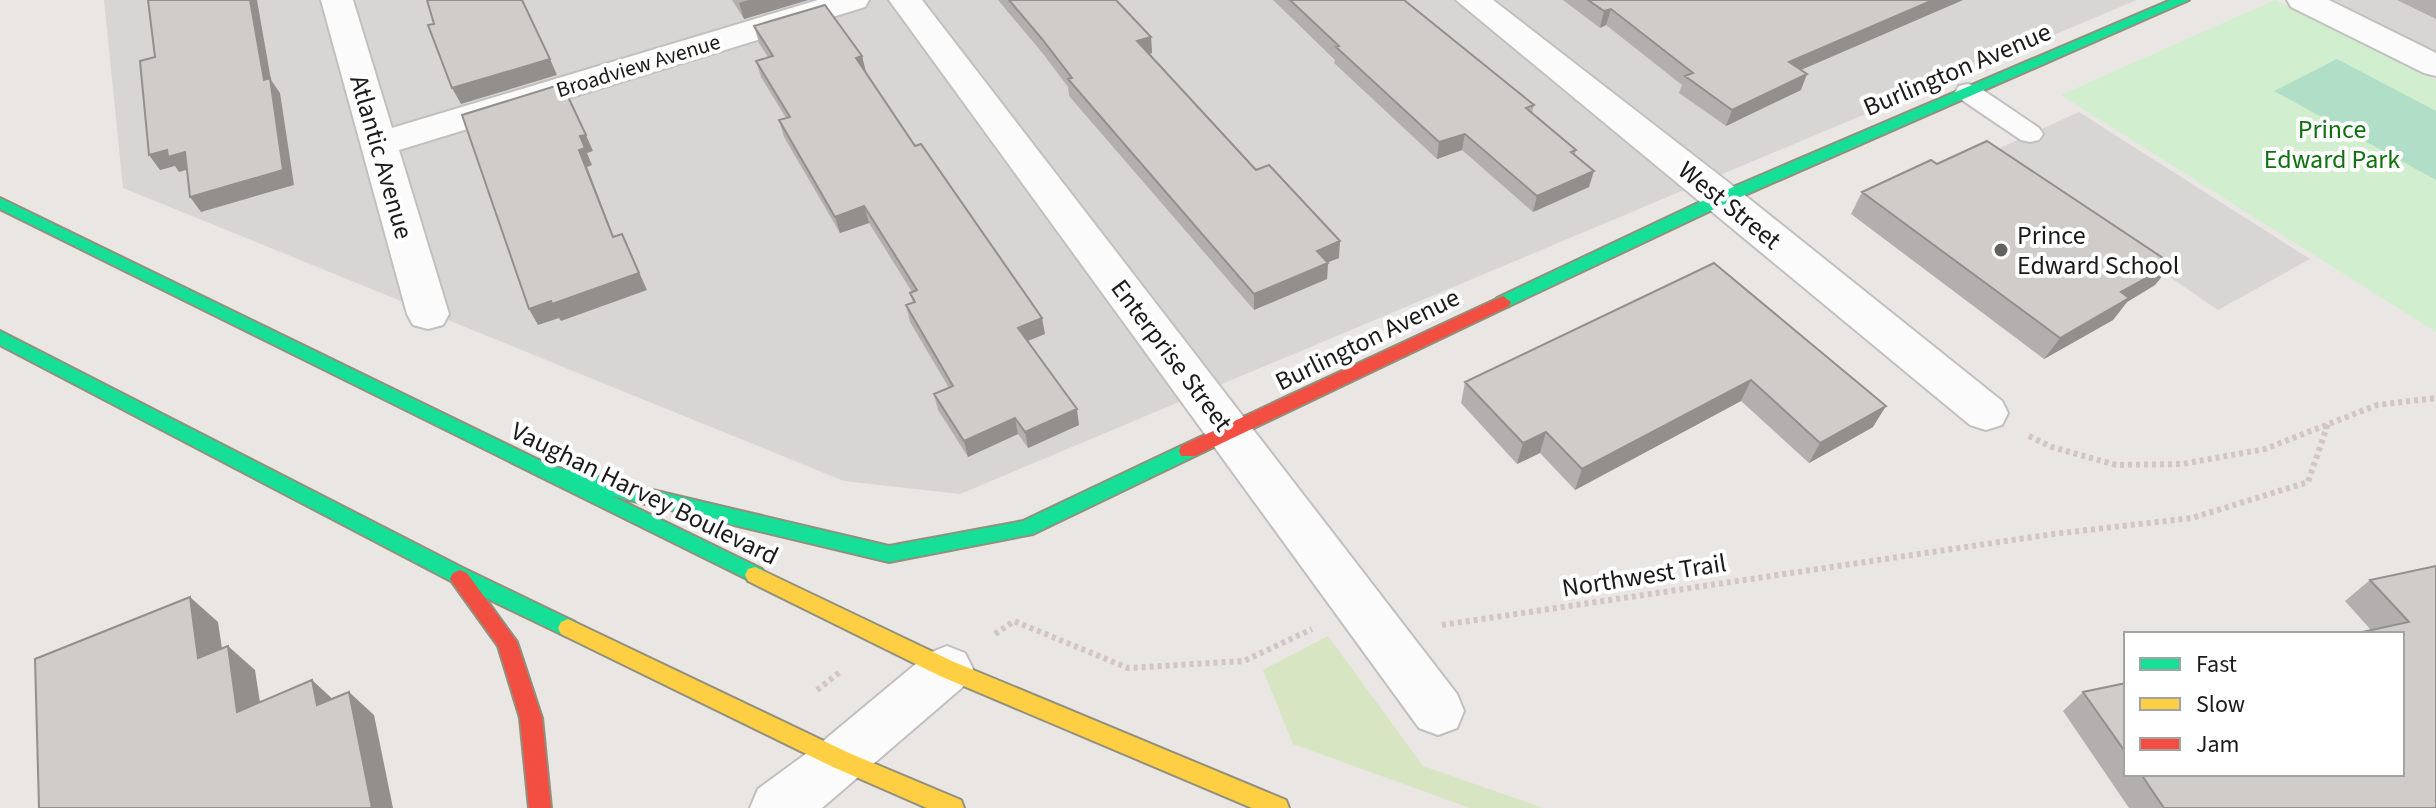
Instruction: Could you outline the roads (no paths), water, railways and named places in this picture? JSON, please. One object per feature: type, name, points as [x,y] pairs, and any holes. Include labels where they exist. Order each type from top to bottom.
[{"type":"main road","name":"Burlington Avenue","points":[[545,472],[889,554],[1026,528],[1723,198],[2182,0]]},
{"type":"main road","name":"Vaughan Harvey Boulevard","points":[[0,203],[947,669],[1278,808]]},
{"type":"main road","points":[[0,337],[456,574],[841,760],[953,808]]},
{"type":"main road","points":[[456,574],[507,642],[531,718],[540,808]]},
{"type":"street","name":"Atlantic Avenue","points":[[337,0],[428,314]]},
{"type":"street","name":"Broadview Avenue","points":[[378,144],[853,0]]},
{"type":"street","name":"Enterprise Street","points":[[905,0],[1438,711]]},
{"type":"street","name":"West Street","points":[[1472,0],[1723,198],[1986,413]]},
{"type":"street","points":[[2303,0],[2436,66]]},
{"type":"street","points":[[778,808],[841,760],[947,669]]},
{"type":"lane","points":[[1968,92],[2030,134]]},
{"type":"place","name":"Prince Edward School","points":[[2001,250]]},
{"type":"park label","name":"Prince Edward Park","points":[[2332,144]]}]
